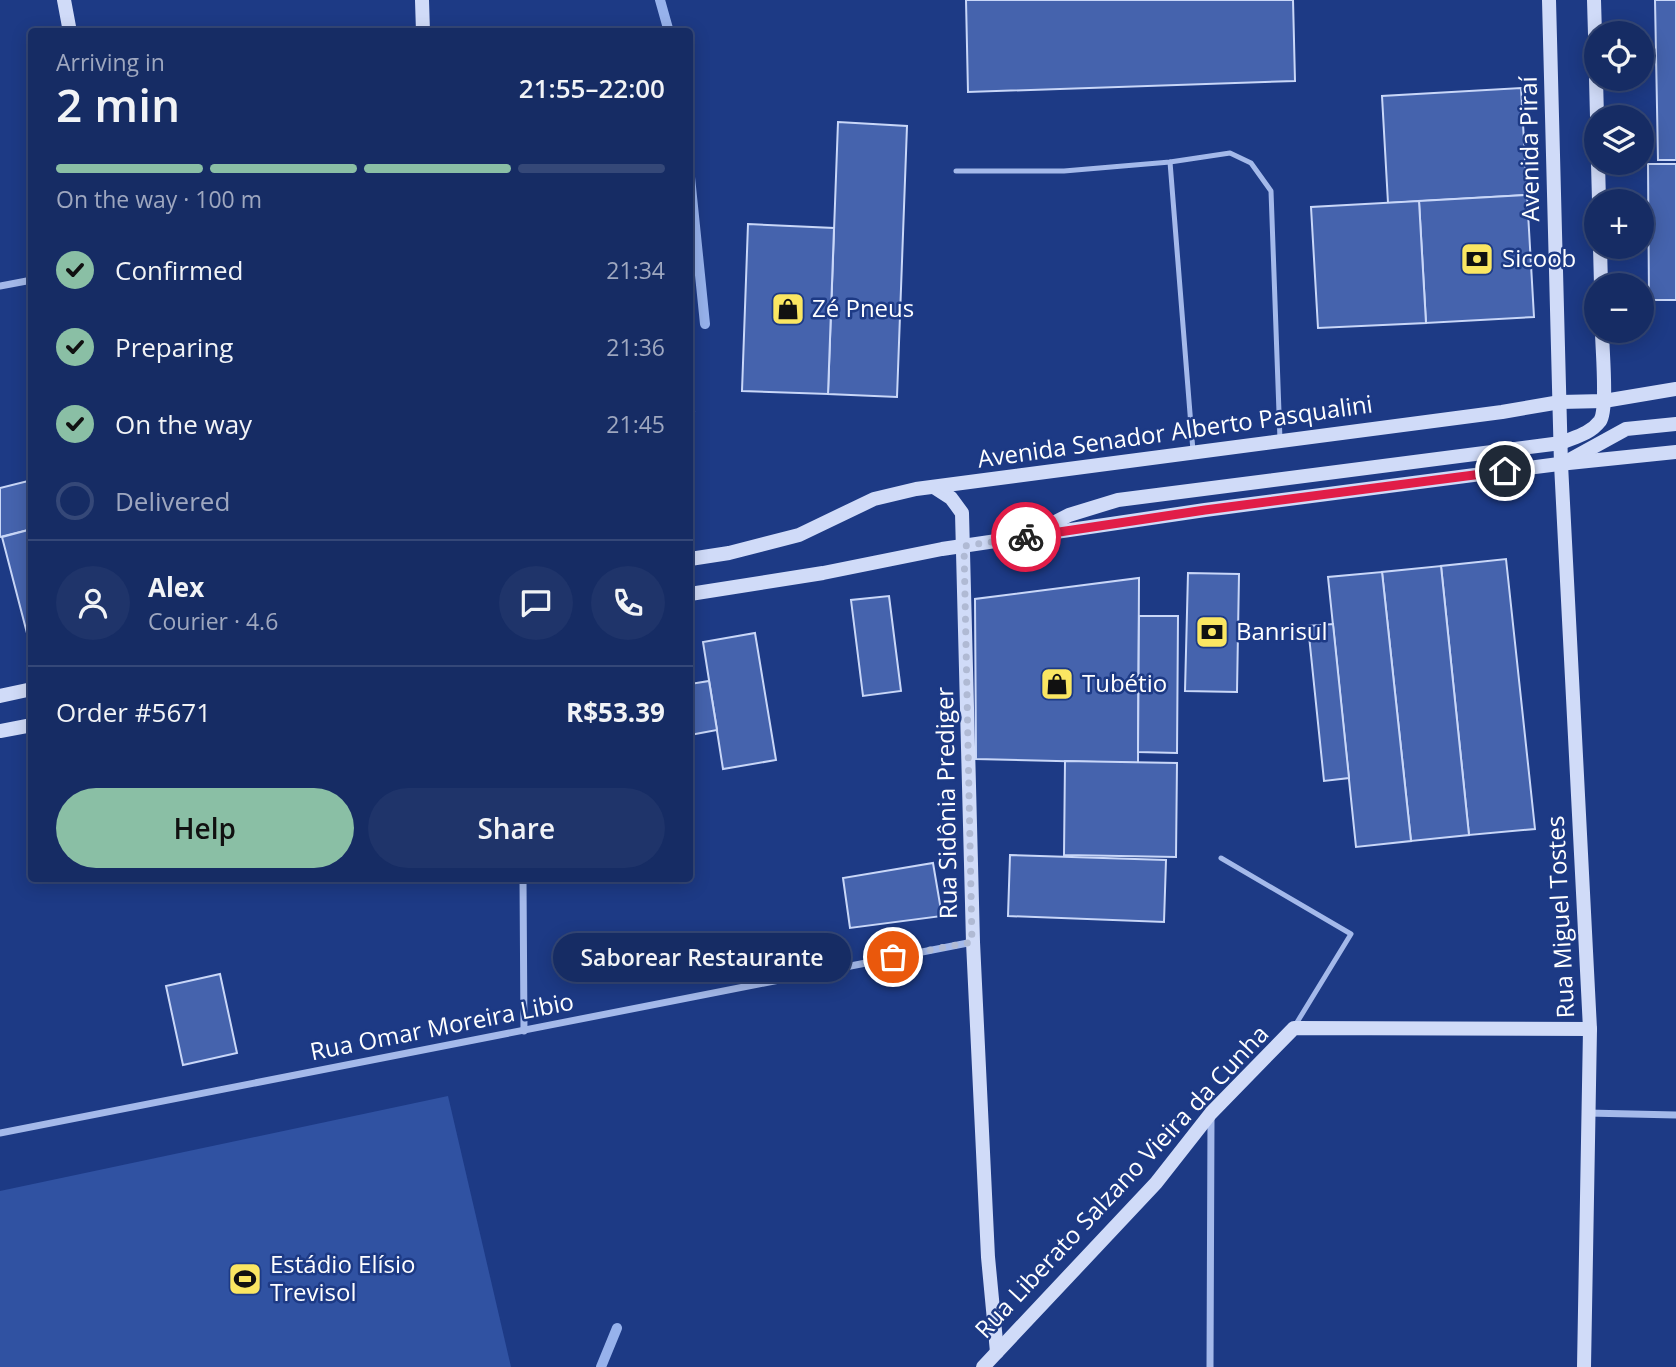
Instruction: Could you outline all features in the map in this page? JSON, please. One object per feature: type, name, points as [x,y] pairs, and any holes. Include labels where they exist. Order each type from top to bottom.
[{"type":"street","points":[[64,0],[69,28]]},
{"type":"street","points":[[422,0],[422,28]]},
{"type":"street","name":"Avenida Piraí","points":[[1549,0],[1561,464]]},
{"type":"street","points":[[1594,0],[1595,21]]},
{"type":"street","points":[[0,286],[28,281]]},
{"type":"street","points":[[1025,538],[1069,515],[1118,500],[1561,443],[1587,433],[1601,419],[1604,401],[1602,343]]},
{"type":"street","name":"Avenida Senador Alberto Pasqualini","points":[[693,558],[741,550],[799,535],[874,499],[934,486],[1502,412],[1560,402],[1604,401],[1676,389]]},
{"type":"street","points":[[1561,464],[1626,429],[1676,424]]},
{"type":"street","points":[[693,594],[823,573],[964,546],[1205,510],[1561,464],[1676,452]]},
{"type":"street","name":"Rua Miguel Tostes","points":[[1561,464],[1590,1028],[1584,1367]]},
{"type":"street","name":"Rua Sidônia Prediger","points":[[934,486],[951,498],[962,513],[972,942],[988,1256],[997,1352]]},
{"type":"street","points":[[0,696],[28,690]]},
{"type":"street","points":[[0,731],[28,726]]},
{"type":"street","points":[[523,882],[524,1031]]},
{"type":"street","name":"Rua Omar Moreira Libio","points":[[0,1133],[972,942]]},
{"type":"street","name":"Rua Liberato Salzano Vieira da Cunha","points":[[983,1367],[1156,1183],[1211,1113],[1294,1028],[1590,1028]]},
{"type":"street","points":[[1210,1367],[1211,1113]]},
{"type":"street","points":[[1587,1113],[1676,1115]]},
{"type":"lane","points":[[956,171],[1065,171],[1170,162],[1230,153],[1251,163],[1271,191],[1280,440]]},
{"type":"lane","points":[[1170,162],[1194,453]]},
{"type":"lane","points":[[1221,858],[1351,934],[1294,1028]]},
{"type":"shaded area","name":"Estádio Elísio Trevisol","points":[[448,1096],[511,1367],[0,1367],[0,1191]]},
{"type":"building","points":[[966,0],[1293,0],[1295,81],[968,92]]},
{"type":"building","points":[[1655,0],[1676,0],[1676,160],[1658,160]]},
{"type":"building","points":[[1521,88],[1527,195],[1388,203],[1382,96]]},
{"type":"building","points":[[838,122],[907,126],[897,397],[828,394]]},
{"type":"building","points":[[1654,164],[1676,164],[1676,300],[1654,300],[1654,273],[1649,273],[1649,259],[1654,259],[1654,189],[1648,189],[1648,175],[1654,175]]},
{"type":"building","name":"Sicoob","points":[[1527,195],[1534,317],[1426,323],[1419,201]]},
{"type":"building","points":[[1419,201],[1426,323],[1318,328],[1311,207]]},
{"type":"building","name":"Zé Pneus","points":[[748,224],[834,228],[828,394],[742,391]]},
{"type":"building","points":[[28,481],[28,530],[0,537],[0,488]]},
{"type":"building","points":[[28,530],[28,637],[2,537]]},
{"type":"building","points":[[1506,559],[1535,829],[1469,835],[1441,566]]},
{"type":"building","points":[[1441,566],[1469,835],[1411,841],[1382,572]]},
{"type":"building","points":[[1382,572],[1411,841],[1356,847],[1328,577]]},
{"type":"building","name":"Banrisul","points":[[1188,573],[1239,574],[1237,692],[1185,691]]},
{"type":"building","name":"Tubétio","points":[[1139,578],[1138,763],[976,759],[975,599]]},
{"type":"building","points":[[889,596],[901,691],[863,696],[851,600]]},
{"type":"building","points":[[1139,616],[1178,616],[1177,753],[1138,752]]},
{"type":"building","points":[[1333,624],[1349,778],[1324,781],[1308,626]]},
{"type":"building","points":[[755,633],[776,760],[723,769],[703,642]]},
{"type":"building","points":[[709,681],[717,730],[693,734],[693,684]]},
{"type":"building","points":[[1065,761],[1177,763],[1176,857],[1064,855]]},
{"type":"building","points":[[1010,855],[1166,860],[1164,922],[1008,916]]},
{"type":"building","points":[[933,863],[942,916],[850,928],[843,878]]},
{"type":"building","points":[[220,974],[237,1053],[183,1065],[166,986]]},
{"type":"waterway","points":[[660,0],[668,28]]},
{"type":"waterway","points":[[693,206],[705,324]]},
{"type":"waterway","points":[[601,1367],[617,1328]]},
{"type":"way so far","points":[[893,957],[972,942],[964,546],[1026,537]]},
{"type":"place","name":"Sicoob","points":[[1477,259]]},
{"type":"place","name":"Zé Pneus","points":[[788,309]]},
{"type":"place","name":"Banrisul","points":[[1212,632]]},
{"type":"place","name":"Tubétio","points":[[1057,684]]},
{"type":"place","name":"Saborear Restaurante","points":[[893,957]]},
{"type":"place","name":"Estádio Elísio Trevisol","points":[[245,1279]]},
{"type":"route","points":[[1026,537],[1205,510],[1505,471]]}]
